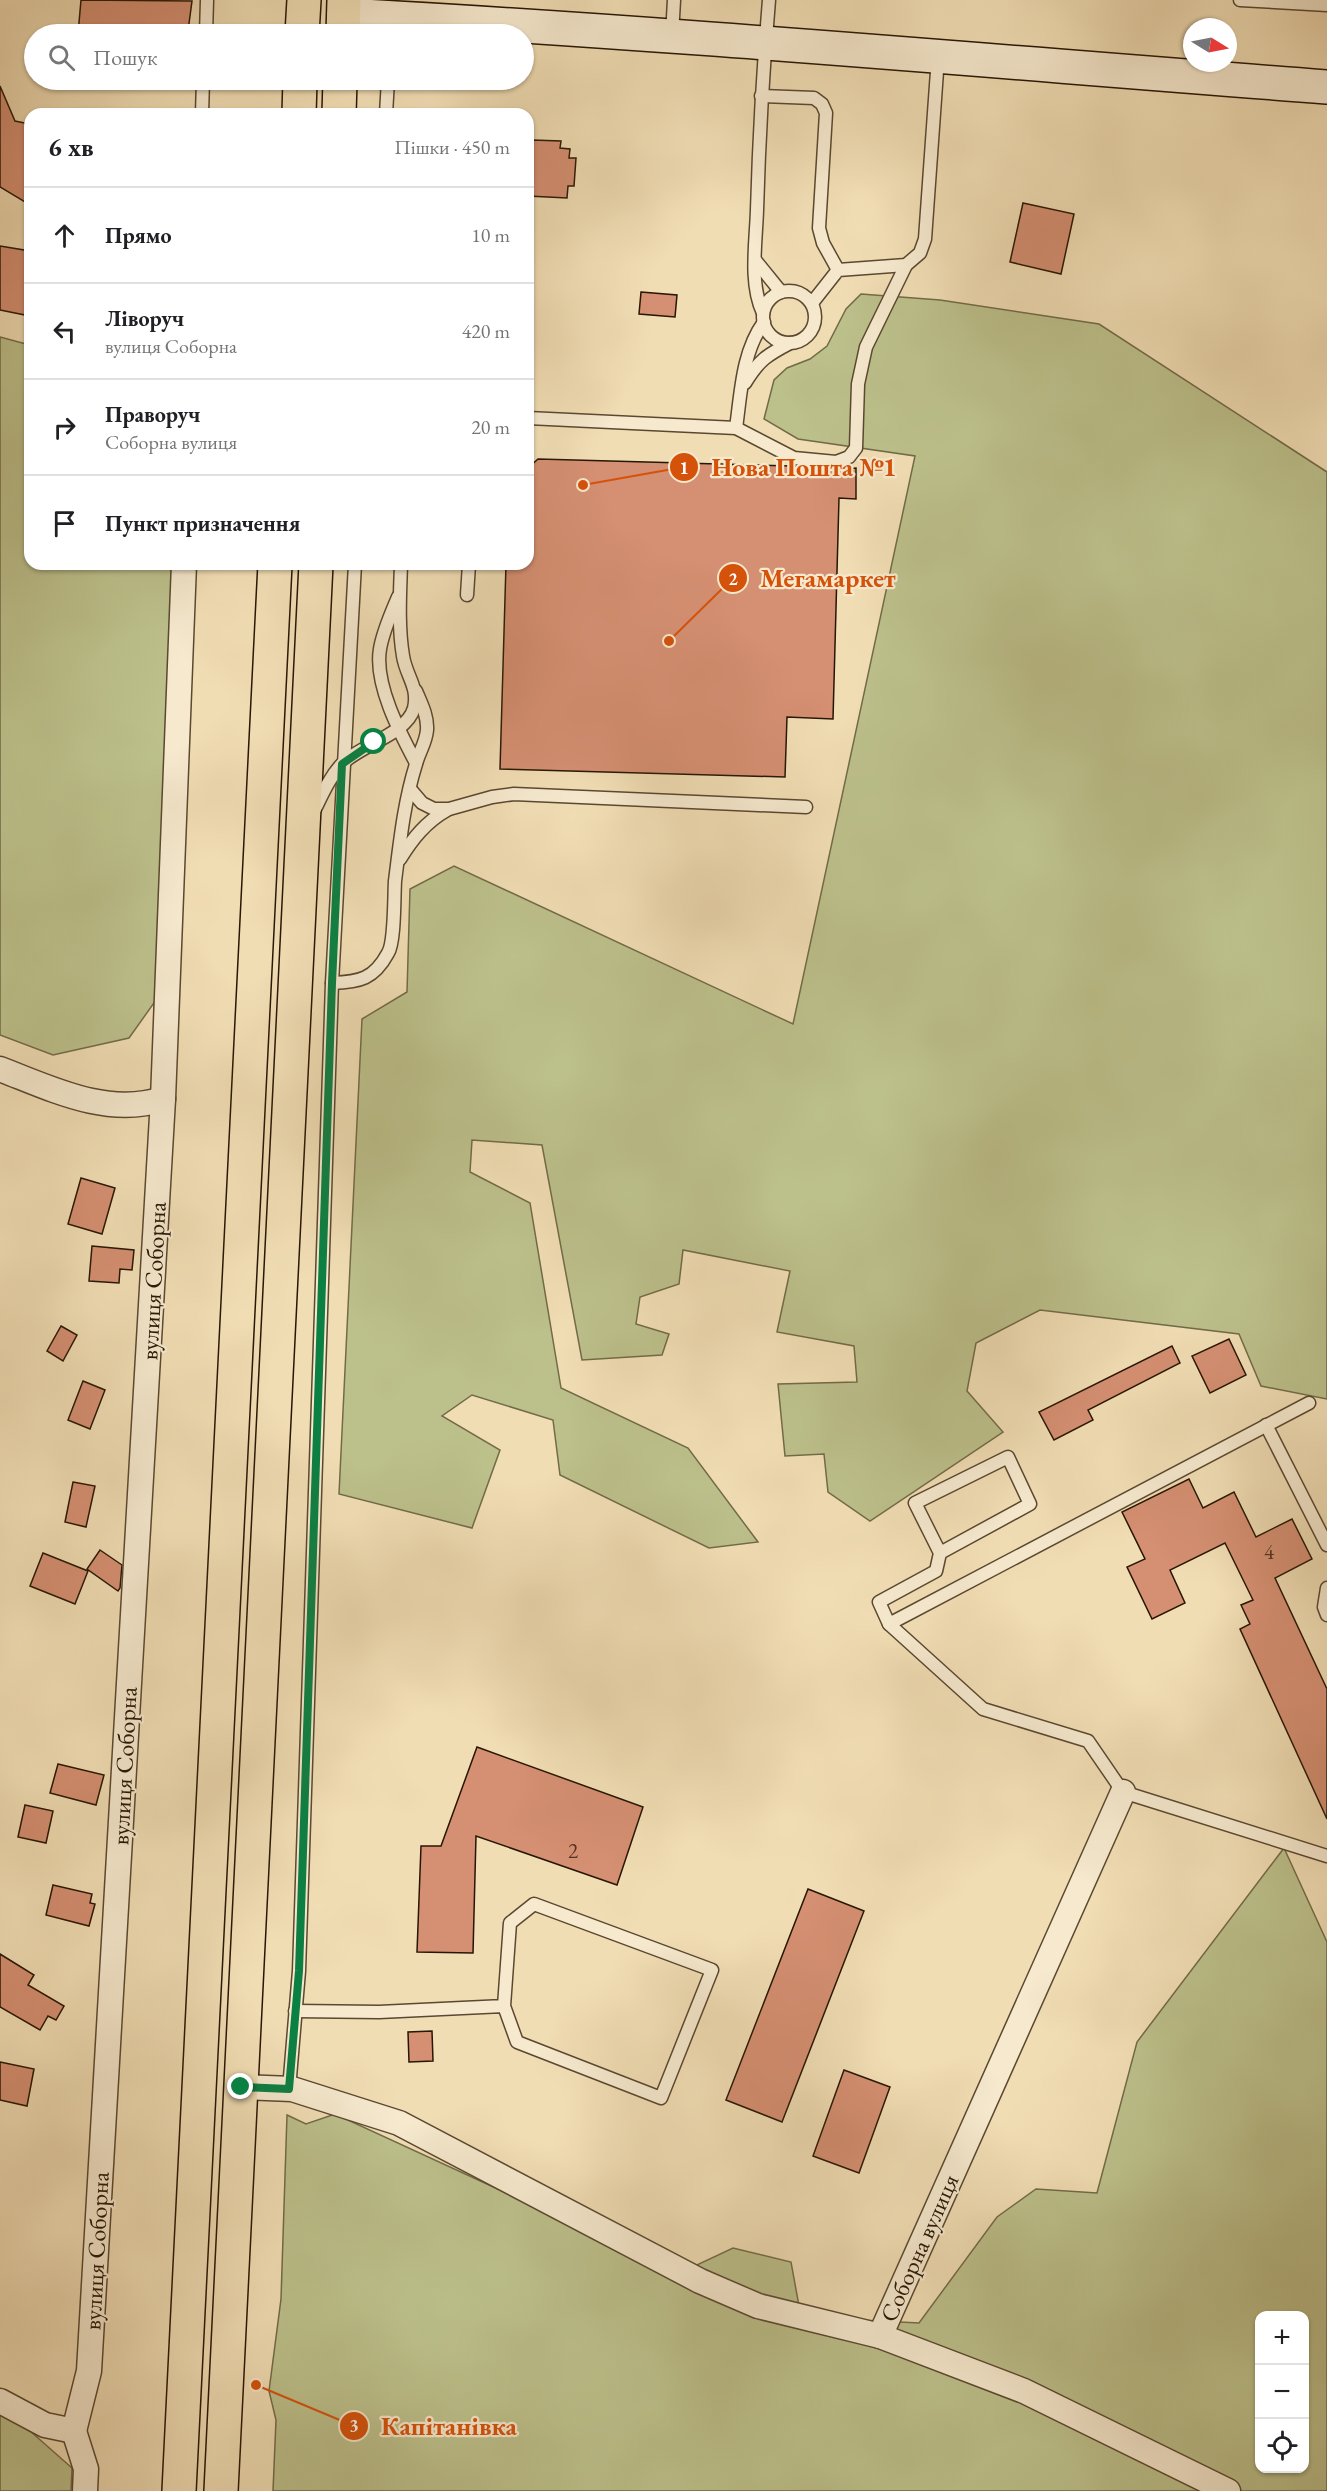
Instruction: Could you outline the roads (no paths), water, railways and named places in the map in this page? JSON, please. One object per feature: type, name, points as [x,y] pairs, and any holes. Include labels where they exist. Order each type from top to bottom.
[{"type":"highway","points":[[303,24],[304,0]]},
{"type":"highway","points":[[299,108],[300,90]]},
{"type":"highway","points":[[339,108],[340,90]]},
{"type":"highway","points":[[179,2491],[211,1900],[254,964],[275,570]]},
{"type":"highway","points":[[221,2491],[316,570]]},
{"type":"main road","points":[[344,16],[382,24]]},
{"type":"main road","points":[[534,32],[765,43],[1327,87]]},
{"type":"street","name":"вулиця Соборна","points":[[74,2431],[89,2371],[163,1099],[184,570]]},
{"type":"street","points":[[0,1069],[65,1095],[108,1105],[143,1105],[163,1099]]},
{"type":"street","name":"Соборна вулиця","points":[[241,2087],[289,2089],[399,2124],[700,2282],[748,2302],[880,2336],[1123,1792]]},
{"type":"street","points":[[880,2336],[1024,2391],[1228,2491]]},
{"type":"street","points":[[0,2401],[45,2426],[74,2431],[86,2469],[85,2491]]},
{"type":"lane","points":[[206,24],[207,0]]},
{"type":"lane","points":[[672,37],[674,0]]},
{"type":"lane","points":[[769,0],[761,96],[757,299],[773,338],[790,343]]},
{"type":"lane","points":[[1240,0],[1327,6]]},
{"type":"lane","points":[[534,418],[736,428],[794,458],[836,462],[849,457],[856,448],[858,384],[866,347],[906,265],[920,253],[925,239],[938,57]]},
{"type":"lane","points":[[202,108],[203,90]]},
{"type":"lane","points":[[386,108],[387,90]]},
{"type":"lane","points":[[761,96],[814,98],[822,104],[826,113],[819,228],[823,243],[838,270]]},
{"type":"lane","points":[[756,260],[781,292]]},
{"type":"lane","points":[[812,303],[838,270],[906,265]]},
{"type":"lane","points":[[736,428],[742,389],[747,358],[754,335],[772,297],[781,292],[797,292],[806,296],[815,311],[813,329],[807,336],[770,354],[756,365],[742,389]]},
{"type":"lane","points":[[289,2089],[299,1971],[332,983],[342,764],[355,570]]},
{"type":"lane","points":[[332,983],[351,983],[365,978],[377,971],[390,950],[401,831],[416,763],[425,744],[428,728],[403,656],[401,570]]},
{"type":"lane","points":[[467,595],[469,570]]},
{"type":"lane","points":[[400,593],[379,651],[382,679],[398,729],[416,763]]},
{"type":"lane","points":[[303,836],[325,788],[342,764],[407,721],[414,710],[416,691]]},
{"type":"lane","points":[[410,789],[422,803],[434,809],[449,809]]},
{"type":"lane","points":[[398,863],[413,837],[449,809],[483,799],[514,794],[806,807]]},
{"type":"lane","points":[[889,1624],[1309,1403]]},
{"type":"lane","points":[[1266,1425],[1327,1545]]},
{"type":"lane","points":[[940,1553],[1030,1504],[1008,1457],[915,1503],[940,1553],[936,1571],[879,1602],[889,1624],[983,1709],[1088,1741],[1123,1792],[1327,1856]]},
{"type":"lane","points":[[1327,1588],[1324,1607],[1327,1615]]},
{"type":"lane","points":[[534,1905],[711,1970],[661,2098],[517,2042],[504,2006],[510,1923],[534,1905]]},
{"type":"lane","points":[[296,2012],[379,2012],[504,2006]]},
{"type":"place","name":"Нова Пошта №1","points":[[583,485]]},
{"type":"place","name":"Мегамаркет","points":[[669,641]]},
{"type":"place","name":"Капітанівка","points":[[256,2385]]}]
